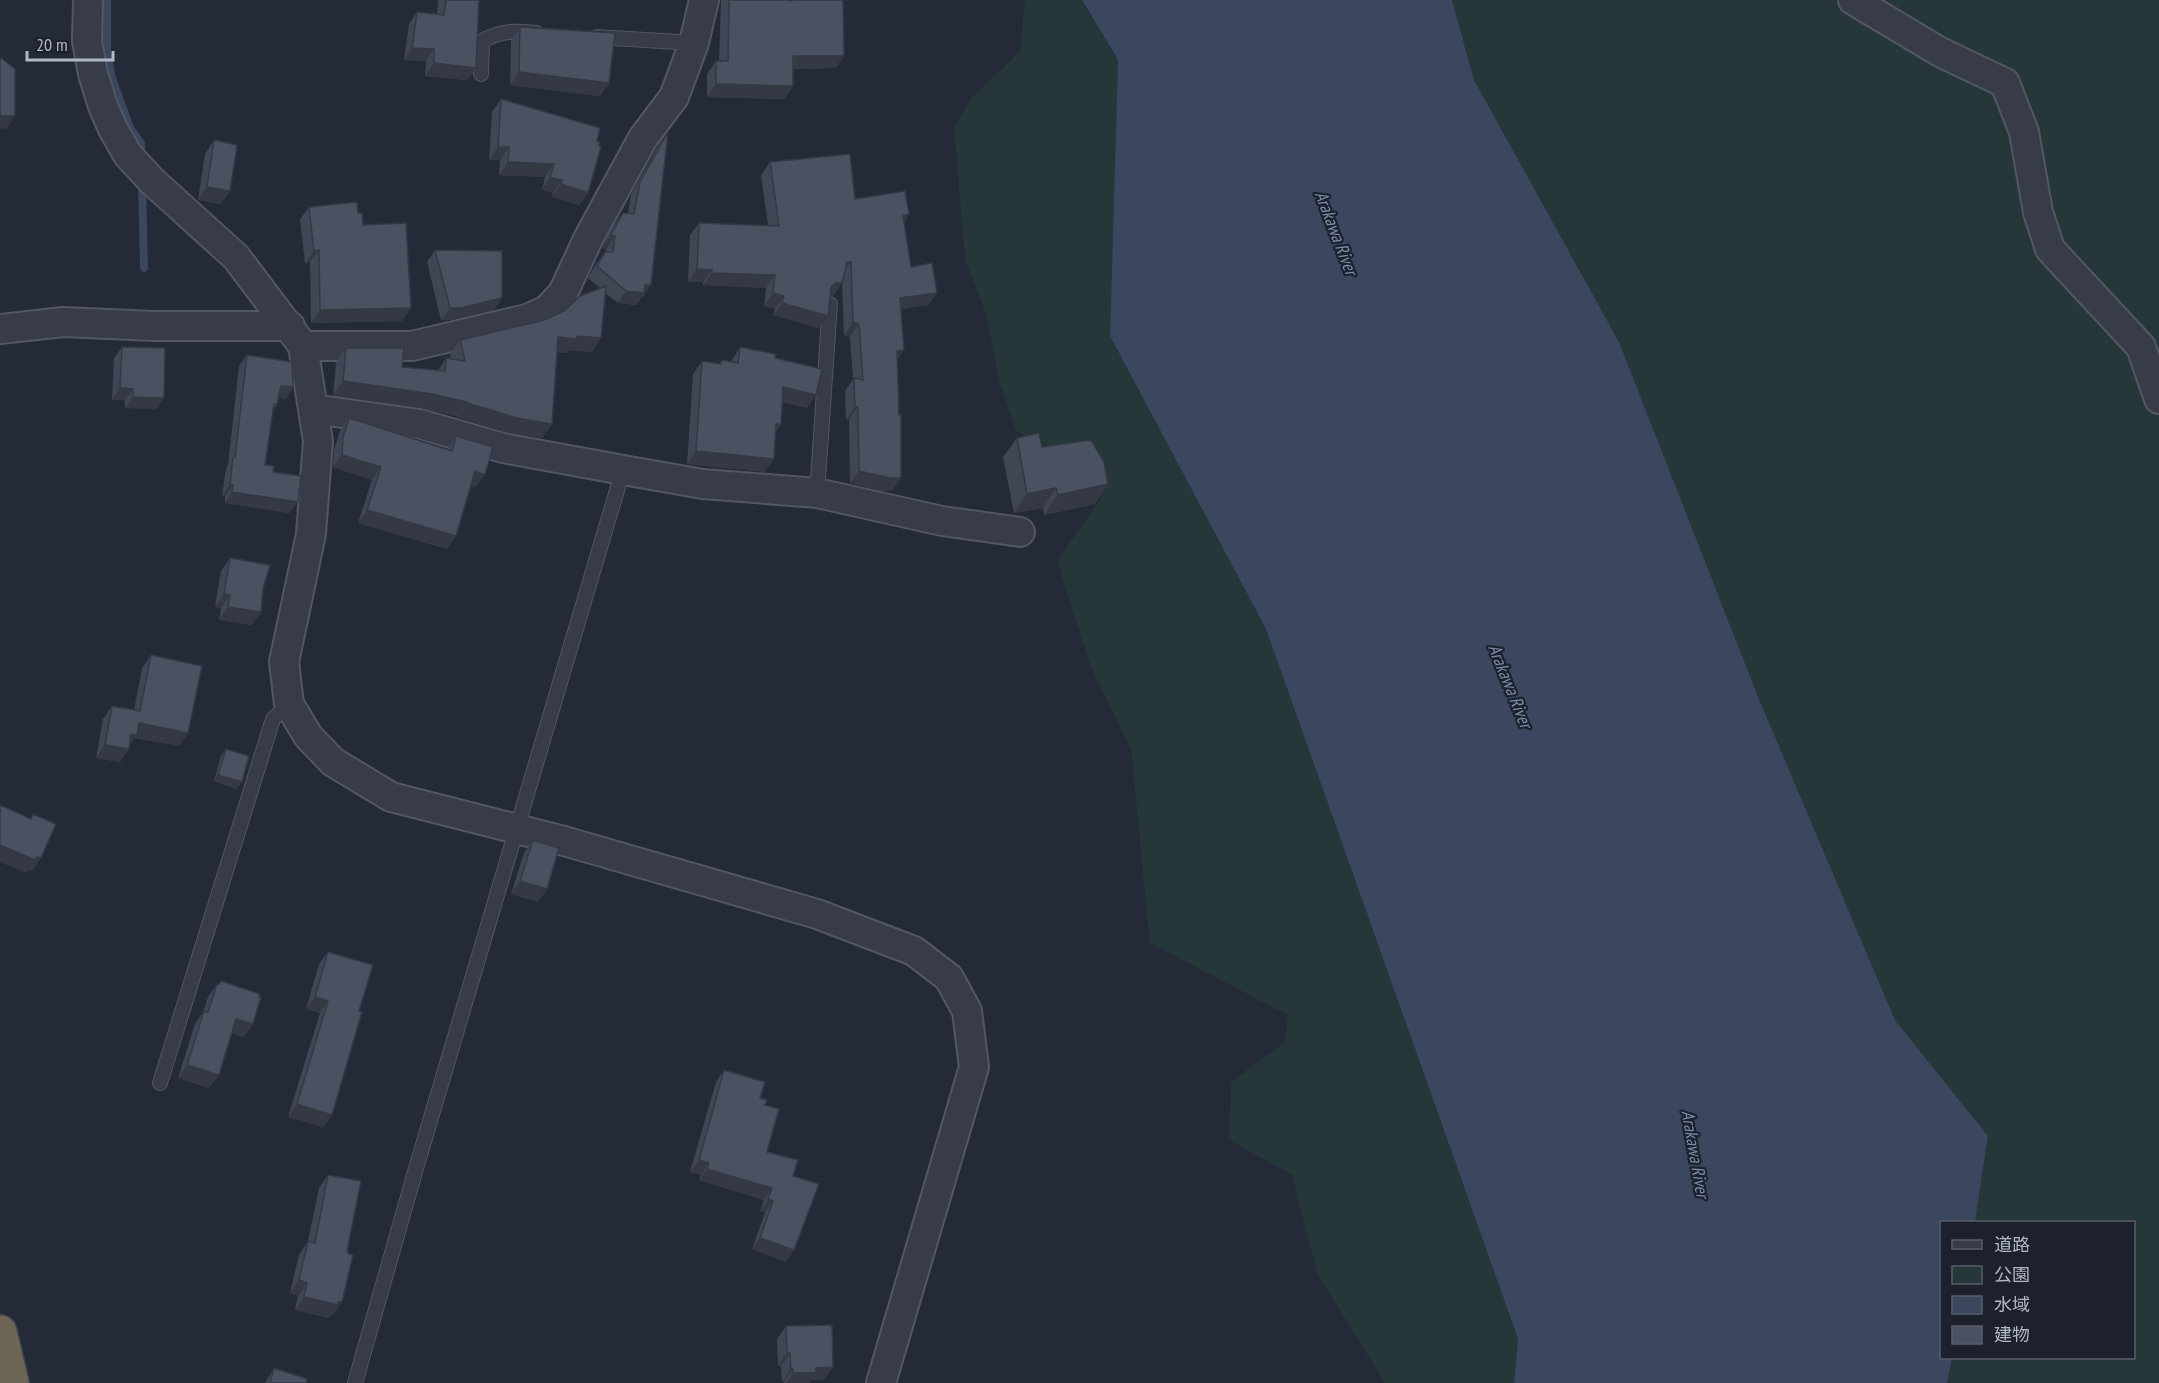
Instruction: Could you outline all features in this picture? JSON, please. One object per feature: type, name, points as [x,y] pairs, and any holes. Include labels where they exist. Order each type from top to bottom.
[{"type":"highway","points":[[0,1332],[12,1383]]},
{"type":"street","points":[[88,0],[87,41],[93,74],[110,122],[128,155],[152,181],[236,257],[297,336],[318,441],[311,534],[284,662],[289,704],[308,736],[333,762],[391,797],[564,841],[817,914],[914,951],[949,978],[967,1011],[974,1067],[881,1383]]},
{"type":"street","points":[[0,329],[63,322],[154,326],[412,346],[527,320],[547,310],[563,293],[588,239],[643,138],[674,97],[694,43],[704,0]]},
{"type":"street","points":[[1853,0],[1940,52],[2005,83],[2024,132],[2038,212],[2050,249],[2141,347],[2159,399]]},
{"type":"street","points":[[313,409],[420,424],[503,448],[703,484],[817,493],[942,521],[1020,532]]},
{"type":"lane","points":[[481,74],[482,41],[496,33],[512,31],[547,33]]},
{"type":"lane","points":[[583,36],[694,43]]},
{"type":"lane","points":[[817,493],[830,304]]},
{"type":"lane","points":[[355,1383],[623,470]]},
{"type":"lane","points":[[160,1083],[273,719],[289,704]]},
{"type":"green space","points":[[1025,0],[1082,0],[1118,60],[1110,336],[1266,629],[1518,1340],[1514,1383],[1385,1383],[1317,1273],[1292,1175],[1229,1140],[1231,1082],[1285,1042],[1288,1015],[1150,943],[1131,750],[1090,664],[1057,561],[1102,497],[1078,452],[1055,448],[1016,431],[999,380],[987,317],[965,259],[954,128],[971,99],[1020,51]]},
{"type":"green space","points":[[1452,0],[2159,0],[2159,1383],[1947,1383],[1952,1359],[2135,1359],[2135,1221],[1975,1221],[1988,1136],[1895,1020],[1759,699],[1619,342],[1474,80]]},
{"type":"water","name":"Arakawa River","points":[[1082,0],[1452,0],[1474,80],[1619,342],[1759,699],[1895,1020],[1988,1136],[1975,1221],[1940,1221],[1940,1359],[1952,1359],[1947,1383],[1514,1383],[1518,1339],[1266,629],[1110,336],[1118,60]]},
{"type":"building","points":[[446,0],[479,0],[476,68],[434,63],[434,49],[412,48],[417,12],[444,15]]},
{"type":"building","points":[[729,0],[843,0],[844,56],[793,56],[793,86],[716,84],[716,61],[728,61]]},
{"type":"building","points":[[520,27],[615,33],[609,83],[519,72]]},
{"type":"building","points":[[0,57],[15,69],[15,116],[0,116]]},
{"type":"building","points":[[501,99],[600,128],[597,141],[600,142],[601,147],[588,193],[561,184],[562,180],[550,177],[554,164],[508,162],[509,147],[498,147]]},
{"type":"building","points":[[668,132],[651,285],[645,285],[644,293],[626,291],[597,266],[605,252],[613,252],[615,236],[611,235],[623,213],[634,214],[640,182]]},
{"type":"building","points":[[214,140],[237,145],[230,191],[207,187]]},
{"type":"building","points":[[850,154],[855,199],[905,191],[909,214],[903,216],[911,267],[932,263],[937,293],[900,298],[904,350],[897,351],[899,415],[901,415],[901,478],[859,471],[858,407],[855,407],[854,378],[863,380],[859,324],[853,322],[851,262],[847,262],[842,283],[836,283],[831,287],[828,316],[782,303],[784,296],[773,293],[775,275],[712,273],[712,270],[697,269],[699,223],[779,226],[770,162]]},
{"type":"building","points":[[357,202],[358,213],[362,213],[363,225],[406,223],[411,308],[320,310],[319,250],[314,251],[309,207]]},
{"type":"building","points":[[435,250],[502,251],[502,298],[461,308],[450,308]]},
{"type":"building","points":[[606,286],[601,338],[558,337],[552,424],[517,418],[467,402],[432,394],[343,381],[346,348],[404,348],[402,367],[445,371],[446,358],[465,361],[460,340],[544,320],[564,311],[580,296]]},
{"type":"building","points":[[122,347],[165,348],[164,398],[133,397],[133,389],[120,388]]},
{"type":"building","points":[[740,347],[776,354],[775,358],[822,369],[816,395],[783,387],[781,424],[776,424],[774,459],[696,451],[702,361],[721,364],[722,360],[738,363]]},
{"type":"building","points":[[247,355],[292,362],[293,387],[281,386],[277,404],[274,404],[265,465],[274,466],[273,472],[301,476],[298,502],[232,492],[233,485],[230,484]]},
{"type":"building","points":[[349,418],[452,451],[456,436],[493,447],[485,475],[475,471],[456,536],[367,510],[381,467],[342,455],[343,437]]},
{"type":"building","points":[[1039,433],[1042,447],[1091,440],[1104,462],[1108,484],[1058,495],[1056,488],[1027,494],[1017,438]]},
{"type":"building","points":[[230,558],[270,565],[263,589],[261,612],[228,607],[230,595],[224,594]]},
{"type":"building","points":[[151,655],[202,666],[188,733],[139,723],[137,735],[131,734],[129,749],[105,745],[112,706],[140,711]]},
{"type":"building","points":[[226,749],[249,756],[242,782],[218,775]]},
{"type":"building","points":[[0,805],[31,819],[33,814],[56,824],[41,858],[37,857],[35,860],[0,845]]},
{"type":"building","points":[[533,840],[559,848],[547,889],[520,881]]},
{"type":"building","points":[[328,952],[373,965],[332,1115],[297,1104],[328,1001],[315,997]]},
{"type":"building","points":[[221,981],[260,994],[259,997],[261,997],[253,1024],[236,1019],[219,1075],[187,1065],[204,1011],[208,1012],[217,984]]},
{"type":"building","points":[[724,1070],[765,1082],[760,1098],[767,1100],[765,1105],[779,1109],[767,1152],[798,1160],[793,1176],[819,1184],[794,1250],[760,1238],[773,1201],[768,1199],[772,1188],[707,1169],[709,1163],[699,1160]]},
{"type":"building","points":[[328,1175],[361,1181],[347,1251],[353,1255],[342,1302],[338,1302],[338,1305],[304,1297],[307,1283],[299,1280],[308,1241],[315,1243]]},
{"type":"building","points":[[832,1325],[833,1367],[816,1368],[816,1373],[793,1373],[790,1353],[787,1353],[786,1326]]},
{"type":"building","points":[[274,1368],[307,1379],[306,1383],[270,1383]]},
{"type":"waterway","points":[[107,0],[107,52],[111,75],[130,128],[141,143],[141,159]]},
{"type":"waterway","points":[[142,181],[144,268]]}]
